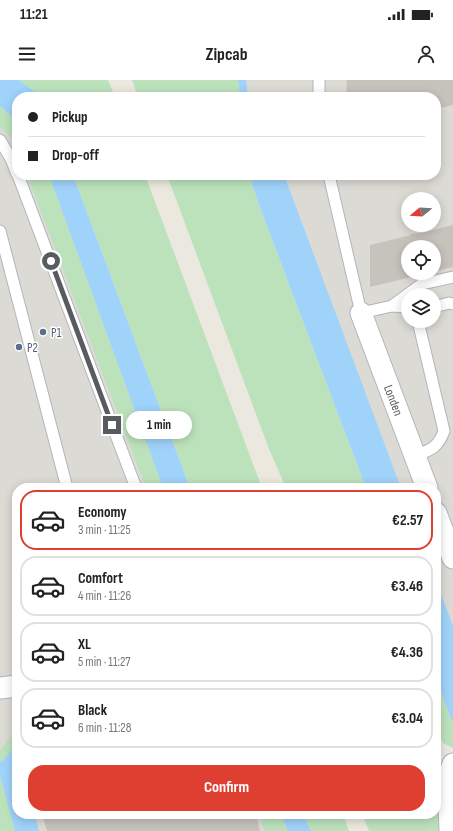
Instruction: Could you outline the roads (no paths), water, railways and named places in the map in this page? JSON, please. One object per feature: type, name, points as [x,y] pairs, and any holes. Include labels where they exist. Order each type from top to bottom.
[{"type":"street","name":"Londen","points":[[361,313],[425,483]]},
{"type":"street","points":[[441,526],[453,558]]},
{"type":"street","points":[[0,688],[12,687]]},
{"type":"street","points":[[450,831],[448,778],[453,764]]},
{"type":"lane","points":[[319,80],[320,92]]},
{"type":"lane","points":[[0,140],[12,162]]},
{"type":"lane","points":[[19,180],[134,483]]},
{"type":"lane","points":[[330,180],[361,313],[392,306],[401,307]]},
{"type":"lane","points":[[0,231],[66,483]]},
{"type":"lane","points":[[392,306],[422,284],[453,277]]},
{"type":"lane","points":[[441,305],[453,304]]},
{"type":"lane","points":[[415,456],[433,449],[441,439],[444,431],[420,328]]},
{"type":"water","points":[[0,80],[19,80],[35,92],[12,92],[12,117],[0,106]]},
{"type":"water","points":[[238,80],[246,80],[248,92],[239,92]]},
{"type":"water","points":[[51,180],[75,180],[188,483],[161,483]]},
{"type":"water","points":[[251,180],[286,180],[399,483],[364,483]]},
{"type":"water","points":[[441,594],[453,626],[453,724],[441,692]]},
{"type":"water","points":[[12,749],[12,819],[36,819],[39,831],[15,831],[0,775],[0,762],[4,760]]},
{"type":"water","points":[[283,819],[305,819],[311,831],[288,831]]},
{"type":"place","name":"P1","points":[[43,332]]},
{"type":"place","name":"P2","points":[[19,347]]}]
